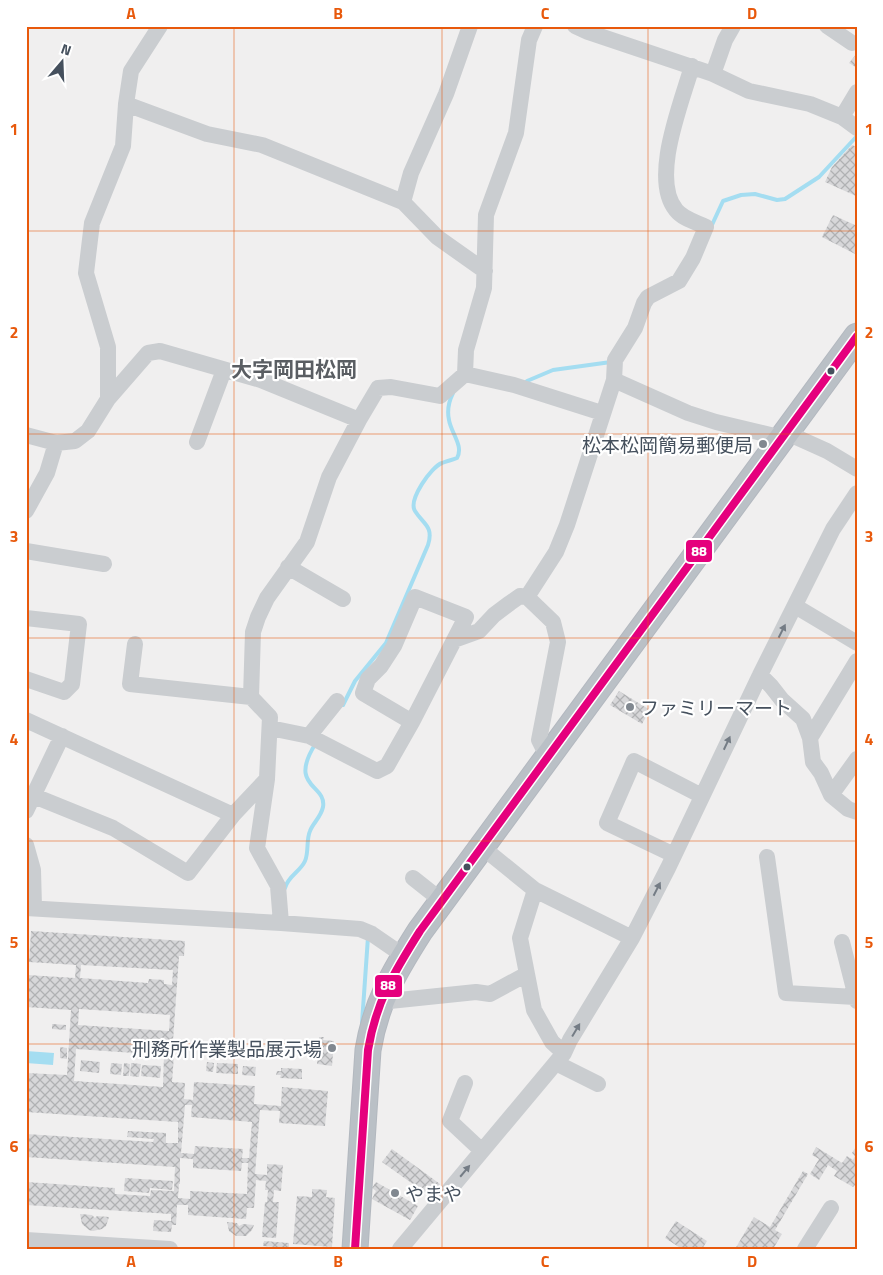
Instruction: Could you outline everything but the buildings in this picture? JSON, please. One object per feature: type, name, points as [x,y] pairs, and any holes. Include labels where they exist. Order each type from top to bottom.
[{"type":"highway","points":[[355,1249],[368,1050],[372,1025],[390,980],[404,956],[442,901],[857,336]]},
{"type":"street","points":[[108,399],[108,348],[86,273],[92,223],[123,146],[130,71],[160,26]]},
{"type":"street","points":[[403,202],[411,173],[446,94],[470,26]]},
{"type":"street","points":[[251,697],[253,632],[258,617],[267,598],[307,542],[329,477],[378,388],[391,387],[440,396],[465,374],[466,350],[484,288],[486,215],[516,133],[529,40],[535,26]]},
{"type":"street","points":[[575,26],[692,66],[749,91],[810,104],[842,117],[857,128]]},
{"type":"street","points":[[713,74],[725,40],[733,26]]},
{"type":"street","points":[[827,26],[852,43]]},
{"type":"street","points":[[527,597],[556,552],[602,413],[614,368],[635,328],[644,303],[648,297],[679,281],[685,273],[706,227],[687,219],[677,212],[668,192],[667,154],[692,66]]},
{"type":"street","points":[[842,117],[857,92]]},
{"type":"street","points":[[126,104],[207,134],[262,144],[403,202],[437,237],[485,272]]},
{"type":"street","points":[[26,435],[56,442],[75,442],[88,431],[108,399],[148,353],[160,351],[261,380],[359,420]]},
{"type":"street","points":[[614,368],[697,416],[716,422],[785,435],[827,451],[857,469]]},
{"type":"street","points":[[197,442],[224,370]]},
{"type":"street","points":[[465,374],[514,385],[602,413]]},
{"type":"street","points":[[26,511],[47,473],[56,442]]},
{"type":"street","points":[[400,1249],[560,1058],[632,938],[674,855],[760,674],[833,529],[857,494]]},
{"type":"street","points":[[26,551],[104,564]]},
{"type":"street","points":[[288,567],[343,599]]},
{"type":"street","points":[[454,640],[480,631],[494,615],[520,596],[527,597],[553,622],[558,642],[539,740],[548,758]]},
{"type":"street","points":[[270,728],[314,739],[377,771],[388,766],[412,722],[466,617],[415,597],[394,646],[381,666],[368,680],[363,694],[412,722]]},
{"type":"street","points":[[795,606],[857,643]]},
{"type":"street","points":[[26,618],[79,624],[72,684],[64,692],[26,679]]},
{"type":"street","points":[[135,644],[130,684],[251,697],[270,717],[267,779],[257,848],[278,886],[281,922]]},
{"type":"street","points":[[810,738],[857,662]]},
{"type":"street","points":[[760,674],[782,700],[803,719],[810,738],[813,762],[821,773],[831,794],[848,809],[857,812]]},
{"type":"street","points":[[314,739],[337,701]]},
{"type":"street","points":[[26,720],[233,815]]},
{"type":"street","points":[[26,811],[62,736]]},
{"type":"street","points":[[831,794],[857,759]]},
{"type":"street","points":[[674,855],[607,823],[634,761],[702,796]]},
{"type":"street","points":[[34,796],[112,828],[188,873],[233,815],[267,779]]},
{"type":"street","points":[[26,844],[33,870],[30,908],[281,922],[366,931],[404,956]]},
{"type":"street","points":[[482,847],[536,890],[632,938]]},
{"type":"street","points":[[767,857],[786,993],[856,999],[842,942]]},
{"type":"street","points":[[413,878],[442,901]]},
{"type":"street","points":[[536,890],[520,938],[534,1010],[560,1058],[598,1084]]},
{"type":"street","points":[[380,1002],[476,992],[490,994],[527,974]]},
{"type":"street","points":[[465,1083],[450,1121],[482,1151]]},
{"type":"street","points":[[806,1249],[831,1208]]},
{"type":"street","points":[[26,1240],[170,1249]]},
{"type":"water","points":[[26,1051],[54,1053],[53,1065],[26,1063]]},
{"type":"waterway","points":[[711,227],[723,201],[741,195],[755,194],[777,200],[785,199],[819,177],[857,136]]},
{"type":"waterway","points":[[527,381],[553,370],[611,362]]},
{"type":"waterway","points":[[343,705],[355,681],[386,643],[428,545],[429,529],[415,511],[415,499],[422,484],[432,471],[442,463],[457,458],[459,453],[458,444],[448,417],[450,399],[453,393]]},
{"type":"waterway","points":[[285,888],[289,880],[305,861],[311,828],[321,814],[323,807],[323,799],[310,783],[305,769],[308,758],[316,743]]},
{"type":"waterway","points":[[362,1023],[368,937]]},
{"type":"transit line","name":"88","points":[[355,1249],[368,1050],[371,1033],[381,1002],[394,974],[420,931],[857,336]]},
{"type":"place","name":"松本松岡簡易郵便局","points":[[763,444]]},
{"type":"place","name":"ファミリーマート","points":[[630,707]]},
{"type":"place","name":"刑務所作業製品展示場","points":[[332,1048]]},
{"type":"place","name":"やまや","points":[[395,1193]]},
{"type":"district","name":"大字岡田松岡","points":[[294,369]]}]
